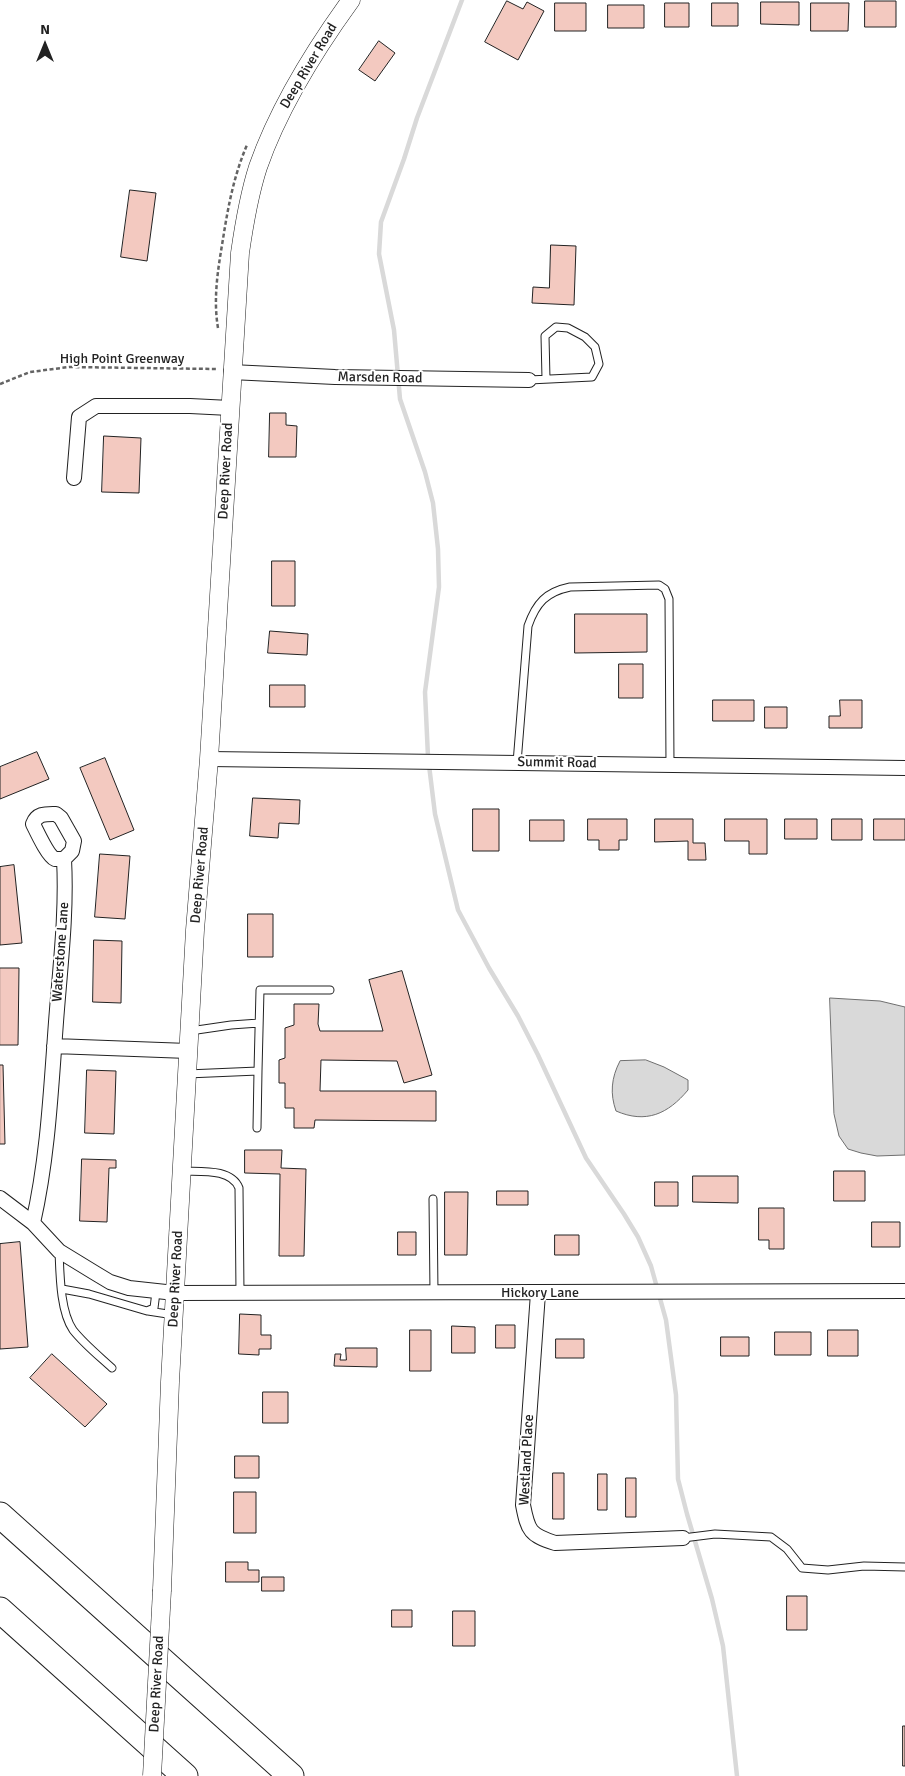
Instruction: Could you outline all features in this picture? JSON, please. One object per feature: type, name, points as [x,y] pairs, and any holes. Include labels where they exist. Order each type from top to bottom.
[{"type":"highway","points":[[0,1515],[291,1776]]},
{"type":"highway","points":[[0,1610],[185,1776]]},
{"type":"street","name":"Deep River Road","points":[[152,1776],[188,1051],[195,930],[209,758],[230,408],[224,371],[244,224],[258,169],[275,125],[294,87],[350,0]]},
{"type":"street","name":"Marsden Road","points":[[224,371],[335,377],[529,380]]},
{"type":"street","points":[[74,478],[79,417],[96,406],[230,408]]},
{"type":"street","name":"Summit Road","points":[[209,758],[905,768]]},
{"type":"street","name":"Waterstone Lane","points":[[32,1222],[40,1188],[54,1046],[66,893],[64,859]]},
{"type":"street","points":[[54,1046],[188,1051]]},
{"type":"street","name":"Hickory Lane","points":[[0,1198],[32,1222],[59,1251],[110,1282],[129,1288],[156,1292],[538,1293],[905,1291]]},
{"type":"street","name":"Westland Place","points":[[538,1293],[523,1505],[526,1523],[536,1536],[555,1543],[683,1538]]},
{"type":"lane","points":[[529,380],[592,377],[599,364],[595,347],[585,337],[568,328],[556,327],[545,336],[546,379]]},
{"type":"lane","points":[[517,763],[528,626],[532,613],[539,603],[547,595],[559,589],[570,587],[659,585],[665,589],[669,599],[670,765]]},
{"type":"lane","points":[[257,1128],[260,990],[330,990]]},
{"type":"lane","points":[[190,1031],[259,1023]]},
{"type":"lane","points":[[187,1074],[258,1071]]},
{"type":"lane","points":[[182,1171],[224,1174],[237,1182],[239,1188],[240,1293]]},
{"type":"lane","points":[[433,1199],[434,1293]]},
{"type":"lane","points":[[59,1251],[66,1314],[72,1328],[112,1368]]},
{"type":"lane","points":[[62,1289],[89,1294],[147,1311],[174,1315]]},
{"type":"lane","points":[[147,1311],[154,1308],[156,1292]]},
{"type":"lane","points":[[683,1538],[715,1534],[771,1536],[787,1549],[802,1568],[828,1570],[864,1566],[905,1566]]},
{"type":"path","name":"High Point Greenway","points":[[0,384],[30,372],[69,367],[224,371]]},
{"type":"shaded area","points":[[830,998],[880,1001],[905,1007],[905,1155],[877,1156],[861,1153],[848,1149],[839,1136],[834,1114]]},
{"type":"shaded area","points":[[646,1060],[688,1080],[688,1090],[673,1105],[656,1114],[637,1117],[616,1111],[612,1086],[620,1061]]},
{"type":"building","points":[[507,1],[523,9],[527,2],[544,11],[518,60],[485,42]]},
{"type":"building","points":[[865,1],[896,1],[896,27],[865,27]]},
{"type":"building","points":[[761,2],[799,2],[799,25],[761,24]]},
{"type":"building","points":[[555,3],[586,3],[586,31],[555,31]]},
{"type":"building","points":[[665,3],[689,3],[689,27],[665,27]]},
{"type":"building","points":[[712,3],[738,3],[738,26],[712,26]]},
{"type":"building","points":[[811,3],[849,3],[848,31],[811,31]]},
{"type":"building","points":[[608,5],[644,5],[644,28],[608,28]]},
{"type":"building","points":[[379,41],[395,53],[375,81],[359,70]]},
{"type":"building","points":[[130,190],[156,193],[147,261],[121,257]]},
{"type":"building","points":[[551,245],[576,246],[574,305],[532,303],[533,287],[549,288]]},
{"type":"building","points":[[270,413],[286,413],[286,425],[297,426],[296,457],[269,457]]},
{"type":"building","points":[[104,436],[141,438],[139,493],[102,492]]},
{"type":"building","points":[[272,561],[295,561],[295,606],[272,606]]},
{"type":"building","points":[[575,614],[647,614],[647,652],[575,653]]},
{"type":"building","points":[[270,631],[308,634],[307,655],[268,653]]},
{"type":"building","points":[[619,664],[643,664],[643,698],[619,698]]},
{"type":"building","points":[[270,685],[305,685],[305,707],[270,707]]},
{"type":"building","points":[[713,700],[754,700],[754,721],[713,721]]},
{"type":"building","points":[[840,700],[862,700],[862,728],[829,728],[829,716],[840,716]]},
{"type":"building","points":[[765,707],[787,707],[787,728],[765,728]]},
{"type":"building","points":[[37,752],[49,779],[0,799],[0,767]]},
{"type":"building","points":[[105,758],[134,830],[110,840],[80,768]]},
{"type":"building","points":[[253,798],[300,800],[299,824],[279,823],[278,838],[250,836]]},
{"type":"building","points":[[473,809],[499,809],[499,851],[473,851]]},
{"type":"building","points":[[588,819],[627,819],[627,840],[619,840],[619,850],[599,850],[599,840],[588,840]]},
{"type":"building","points":[[655,819],[693,819],[693,843],[705,843],[706,860],[688,860],[688,841],[655,842]]},
{"type":"building","points":[[725,819],[767,819],[767,854],[749,854],[749,841],[725,841]]},
{"type":"building","points":[[785,819],[817,819],[817,839],[785,839]]},
{"type":"building","points":[[832,819],[862,819],[862,840],[832,840]]},
{"type":"building","points":[[874,819],[905,819],[905,840],[874,840]]},
{"type":"building","points":[[530,820],[564,820],[564,841],[530,841]]},
{"type":"building","points":[[100,854],[130,856],[125,919],[95,917]]},
{"type":"building","points":[[14,865],[22,943],[0,945],[0,867]]},
{"type":"building","points":[[248,914],[273,914],[273,957],[248,957]]},
{"type":"building","points":[[94,940],[122,941],[121,1003],[93,1002]]},
{"type":"building","points":[[0,968],[19,968],[18,1045],[0,1045]]},
{"type":"building","points":[[402,971],[432,1075],[404,1083],[397,1061],[321,1060],[320,1091],[436,1091],[436,1121],[315,1120],[314,1128],[294,1128],[294,1108],[285,1108],[285,1083],[279,1083],[279,1060],[285,1058],[285,1028],[294,1025],[294,1004],[319,1004],[318,1024],[320,1031],[383,1031],[369,980]]},
{"type":"building","points":[[0,1065],[3,1065],[5,1144],[0,1144]]},
{"type":"building","points":[[87,1070],[116,1071],[114,1134],[85,1133]]},
{"type":"building","points":[[245,1150],[282,1150],[281,1168],[306,1169],[304,1256],[279,1256],[280,1174],[245,1173]]},
{"type":"building","points":[[82,1159],[116,1160],[116,1168],[109,1168],[107,1222],[80,1221]]},
{"type":"building","points":[[834,1171],[865,1171],[865,1201],[834,1201]]},
{"type":"building","points":[[693,1176],[738,1176],[738,1203],[693,1202]]},
{"type":"building","points":[[655,1182],[678,1182],[678,1206],[655,1206]]},
{"type":"building","points":[[497,1191],[528,1191],[528,1205],[497,1205]]},
{"type":"building","points":[[445,1192],[468,1192],[467,1255],[445,1255]]},
{"type":"building","points":[[759,1208],[784,1208],[784,1249],[769,1249],[769,1240],[759,1240]]},
{"type":"building","points":[[872,1222],[900,1222],[900,1247],[872,1247]]},
{"type":"building","points":[[398,1232],[416,1232],[416,1255],[398,1255]]},
{"type":"building","points":[[555,1235],[579,1235],[579,1255],[555,1255]]},
{"type":"building","points":[[20,1242],[28,1347],[0,1349],[0,1244]]},
{"type":"building","points":[[240,1314],[261,1315],[261,1335],[271,1335],[271,1349],[259,1349],[259,1355],[239,1354]]},
{"type":"building","points":[[496,1325],[515,1325],[515,1348],[496,1348]]},
{"type":"building","points":[[452,1326],[475,1327],[475,1353],[452,1353]]},
{"type":"building","points":[[410,1330],[431,1330],[431,1371],[410,1371]]},
{"type":"building","points":[[828,1330],[858,1330],[858,1356],[828,1356]]},
{"type":"building","points":[[775,1332],[811,1332],[811,1355],[775,1355]]},
{"type":"building","points":[[721,1337],[749,1337],[749,1356],[721,1356]]},
{"type":"building","points":[[556,1339],[584,1339],[584,1358],[556,1358]]},
{"type":"building","points":[[346,1348],[377,1348],[377,1367],[334,1366],[335,1354],[341,1354],[340,1360],[346,1360]]},
{"type":"building","points":[[52,1354],[107,1404],[85,1427],[30,1378]]},
{"type":"building","points":[[263,1392],[288,1392],[288,1423],[263,1423]]},
{"type":"building","points":[[235,1456],[259,1456],[259,1478],[235,1478]]},
{"type":"building","points":[[553,1473],[564,1473],[564,1519],[553,1519]]},
{"type":"building","points":[[598,1474],[607,1474],[607,1510],[598,1510]]},
{"type":"building","points":[[626,1478],[636,1478],[636,1517],[626,1517]]},
{"type":"building","points":[[234,1492],[256,1492],[256,1533],[234,1533]]},
{"type":"building","points":[[226,1562],[248,1562],[248,1570],[259,1570],[259,1582],[226,1582]]},
{"type":"building","points":[[262,1577],[284,1577],[284,1591],[262,1591]]},
{"type":"building","points":[[787,1596],[807,1596],[807,1630],[787,1630]]},
{"type":"building","points":[[392,1610],[412,1610],[412,1627],[392,1627]]},
{"type":"building","points":[[453,1611],[475,1611],[475,1646],[453,1646]]},
{"type":"building","points":[[903,1726],[905,1726],[905,1766],[903,1766]]},
{"type":"waterway","points":[[462,0],[417,118],[381,222],[379,254],[394,330],[400,399],[425,472],[433,503],[438,549],[439,587],[425,692],[428,757],[435,814],[458,910],[489,968],[518,1016],[586,1158],[638,1237],[651,1266],[666,1320],[676,1395],[678,1479],[712,1599],[723,1646],[737,1776]]}]
